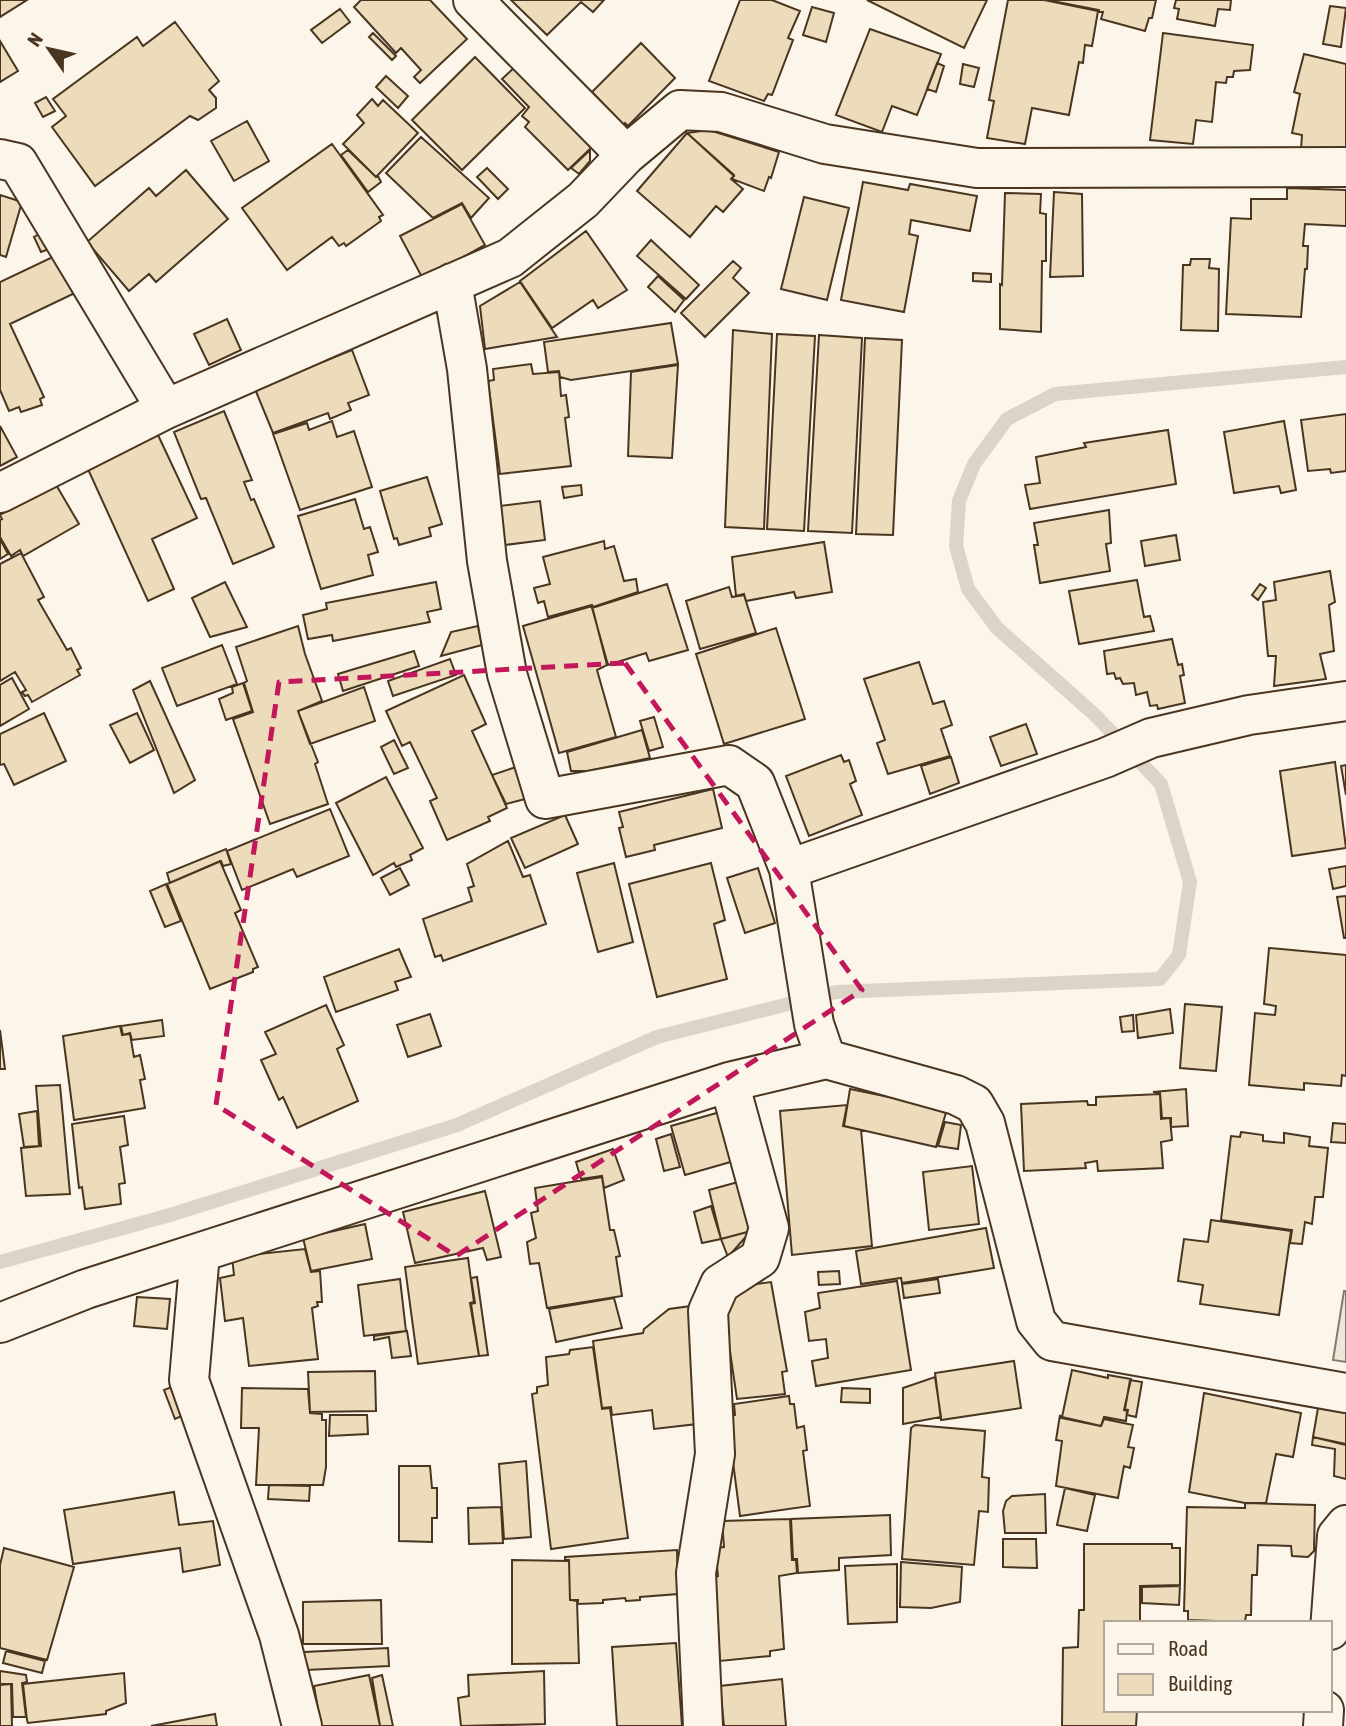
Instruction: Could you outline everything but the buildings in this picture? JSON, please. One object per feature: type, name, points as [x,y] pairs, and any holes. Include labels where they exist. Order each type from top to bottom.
[{"type":"street","points":[[473,0],[626,155]]},
{"type":"street","points":[[0,493],[166,409],[510,258],[583,200],[626,155],[680,110],[721,112],[825,144],[977,168],[1346,167]]},
{"type":"street","points":[[0,159],[18,163],[166,409]]},
{"type":"street","points":[[452,283],[467,369],[487,561],[502,649],[545,799],[729,765],[755,783],[789,869],[820,1042]]},
{"type":"street","points":[[789,869],[1105,758],[1151,738],[1249,715],[1346,701]]},
{"type":"street","points":[[0,1323],[86,1289],[729,1082],[820,1042],[974,1104],[985,1124],[1036,1321],[1052,1340],[1346,1393]]},
{"type":"street","points":[[703,1726],[696,1573],[715,1454],[708,1311],[720,1284],[760,1258],[769,1228],[729,1082]]},
{"type":"street","points":[[200,1252],[189,1380],[279,1635],[302,1726]]},
{"type":"street","points":[[1331,1621],[1337,1536],[1346,1525]]},
{"type":"highlighted area","points":[[625,663],[862,990],[456,1256],[216,1105],[279,682]]},
{"type":"shaded area","points":[[1346,1291],[1346,1362],[1333,1360]]},
{"type":"waterway","points":[[0,1262],[170,1215],[457,1125],[657,1037],[836,992],[1160,979],[1179,955],[1190,882],[1161,784],[1095,715],[997,628],[968,589],[956,546],[959,501],[974,464],[1007,419],[1055,394],[1346,367]]}]
